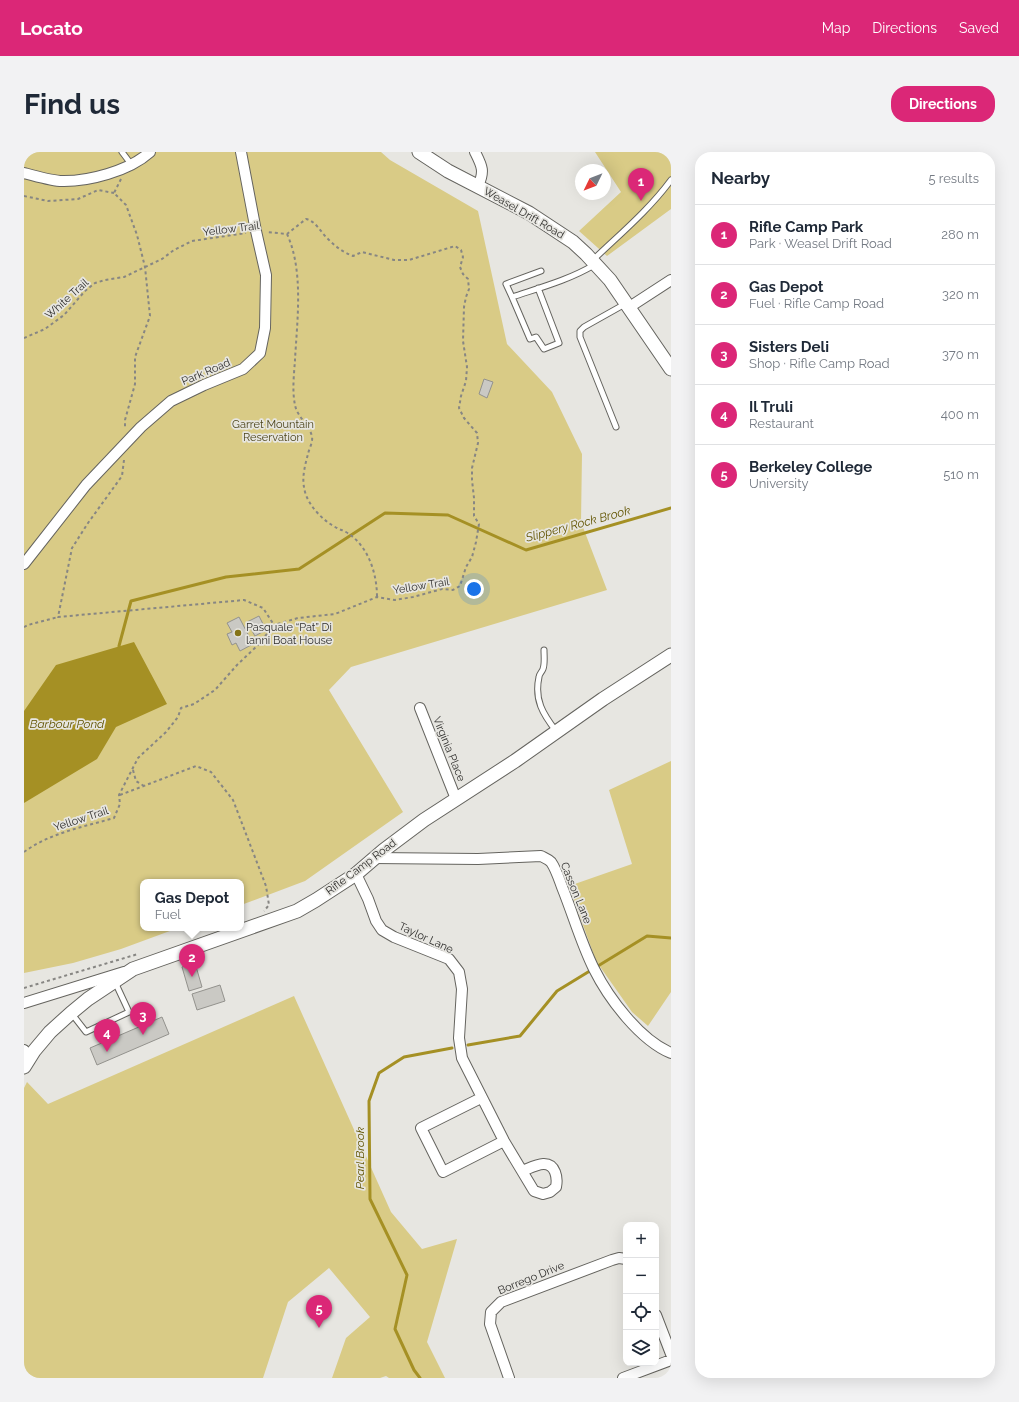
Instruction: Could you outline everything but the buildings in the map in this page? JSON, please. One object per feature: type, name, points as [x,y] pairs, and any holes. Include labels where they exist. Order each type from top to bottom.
[{"type":"street","points":[[24,173],[60,181],[81,180],[102,175],[127,166],[150,152]]},
{"type":"street","name":"Park Road","points":[[24,564],[86,485],[126,443],[171,401],[204,385],[243,369],[260,353],[265,328],[266,275],[241,152]]},
{"type":"street","name":"Weasel Drift Road","points":[[419,152],[448,171],[516,206],[552,227],[573,242],[610,280],[671,369]]},
{"type":"street","points":[[476,152],[483,168],[482,177],[478,186]]},
{"type":"street","points":[[627,306],[671,280]]},
{"type":"street","name":"Rifle Camp Road","points":[[244,930],[296,911],[316,900],[356,874],[374,858],[424,820],[515,761],[603,699],[671,655]]},
{"type":"street","name":"Virginia Place","points":[[420,708],[456,799]]},
{"type":"street","name":"Casson Lane","points":[[374,858],[478,859],[541,856],[547,858],[552,864],[558,877],[589,959],[603,984],[634,1026],[659,1047],[671,1053]]},
{"type":"street","name":"Taylor Lane","points":[[356,874],[368,899],[376,921],[382,930],[394,937],[449,959],[459,972],[462,989],[458,1038],[462,1058],[481,1098],[522,1171]]},
{"type":"street","name":"Rifle Camp Road","points":[[26,1058],[50,1032],[71,1013],[88,999],[134,969],[240,931]]},
{"type":"street","points":[[24,1003],[42,996],[134,969]]},
{"type":"street","points":[[481,1098],[421,1128],[443,1172],[504,1141]]},
{"type":"street","name":"Borrego Drive","points":[[510,1378],[490,1324],[490,1316],[493,1308],[520,1294],[598,1265],[619,1258],[623,1259]]},
{"type":"street","points":[[659,1322],[671,1354]]},
{"type":"street","points":[[623,1378],[671,1360]]},
{"type":"lane","points":[[122,152],[127,166]]},
{"type":"lane","points":[[512,297],[582,272],[594,263],[640,216],[664,190],[671,180]]},
{"type":"lane","points":[[538,288],[559,343],[544,350],[536,337],[530,339],[506,284],[541,271]]},
{"type":"lane","points":[[616,427],[580,337],[580,331],[584,327],[627,306]]},
{"type":"lane","points":[[544,650],[543,668],[539,676],[539,702],[543,714],[557,732]]},
{"type":"lane","points":[[71,1013],[86,1032],[129,1012],[114,981]]},
{"type":"path","points":[[114,193],[127,166]]},
{"type":"path","points":[[24,196],[48,200],[78,199],[98,190],[114,193],[126,205],[137,235],[145,267],[150,316],[135,357],[135,384],[125,420],[126,443],[122,476],[72,548],[58,617]]},
{"type":"path","name":"Yellow Trail","points":[[24,852],[36,843],[59,834],[114,818],[120,804],[120,795],[138,758],[166,732],[178,717],[181,708],[194,704],[215,690],[258,645],[274,625],[298,618],[335,614],[377,597],[395,600],[442,589],[453,590],[460,586],[466,567],[472,557],[476,542],[479,524],[474,516],[472,468],[478,442],[477,433],[464,418],[459,408],[466,381],[467,367],[463,341],[464,307],[469,289],[468,279],[463,274],[460,267],[463,257],[461,250],[455,246],[409,260],[394,260],[362,252],[353,256],[343,252],[328,239],[311,220],[306,219],[287,234],[256,231],[237,236],[192,241],[174,250],[162,259],[145,267]]},
{"type":"path","points":[[287,234],[293,247],[297,278],[298,318],[294,393],[295,407],[309,429],[312,438],[304,471],[304,488],[309,502],[321,516],[337,528],[346,532],[359,543],[369,558],[375,575],[377,597]]},
{"type":"path","name":"White Trail","points":[[24,338],[45,329],[64,315],[85,291],[95,283],[124,277],[145,267]]},
{"type":"path","points":[[24,627],[58,617],[244,600],[263,608],[274,625]]},
{"type":"path","points":[[120,795],[196,766],[211,772],[233,800],[266,886],[269,905],[261,916]]},
{"type":"path","points":[[132,769],[136,781],[144,786]]},
{"type":"path","points":[[24,988],[138,954]]},
{"type":"green space","name":"Garret Mountain Reservation","points":[[24,152],[381,152],[390,160],[478,211],[507,344],[552,392],[582,454],[581,522],[607,590],[351,667],[329,690],[403,812],[305,881],[244,904],[244,879],[140,879],[140,931],[170,931],[121,949],[73,963],[24,973]]},
{"type":"green space","points":[[595,152],[671,152],[671,209],[607,256],[579,231],[621,192],[611,177],[611,164],[603,164]]},
{"type":"green space","points":[[671,761],[671,992],[648,1026],[632,1012],[596,961],[569,886],[632,864],[609,790]]},
{"type":"green space","points":[[294,996],[391,1212],[422,1249],[457,1239],[427,1342],[445,1378],[389,1378],[386,1376],[380,1378],[332,1378],[346,1338],[370,1317],[329,1268],[288,1302],[263,1378],[24,1378],[24,1088],[27,1082],[48,1104]]},
{"type":"water","name":"Barbour Pond","points":[[134,642],[167,704],[116,727],[97,759],[24,803],[24,711],[56,665]]},
{"type":"waterway","name":"Slippery Rock Brook","points":[[119,646],[131,601],[226,577],[299,569],[385,513],[448,515],[526,550],[671,508]]},
{"type":"waterway","name":"Pearl Brook","points":[[468,1045],[520,1036],[557,991],[647,936],[671,938]]},
{"type":"waterway","name":"Pearl Brook","points":[[420,1378],[414,1370],[395,1329],[407,1275],[370,1199],[369,1101],[379,1073],[404,1057],[452,1048]]},
{"type":"place","name":"Rifle Camp Park","points":[[641,201]]},
{"type":"place","name":"Pasquale “Pat” Di lanni Boat House","points":[[238,633]]},
{"type":"place","name":"Gas Depot","points":[[192,977]]},
{"type":"place","name":"Sisters Deli","points":[[143,1035]]},
{"type":"place","name":"Il Truli","points":[[107,1052]]},
{"type":"place","name":"Berkeley College","points":[[319,1328]]}]
